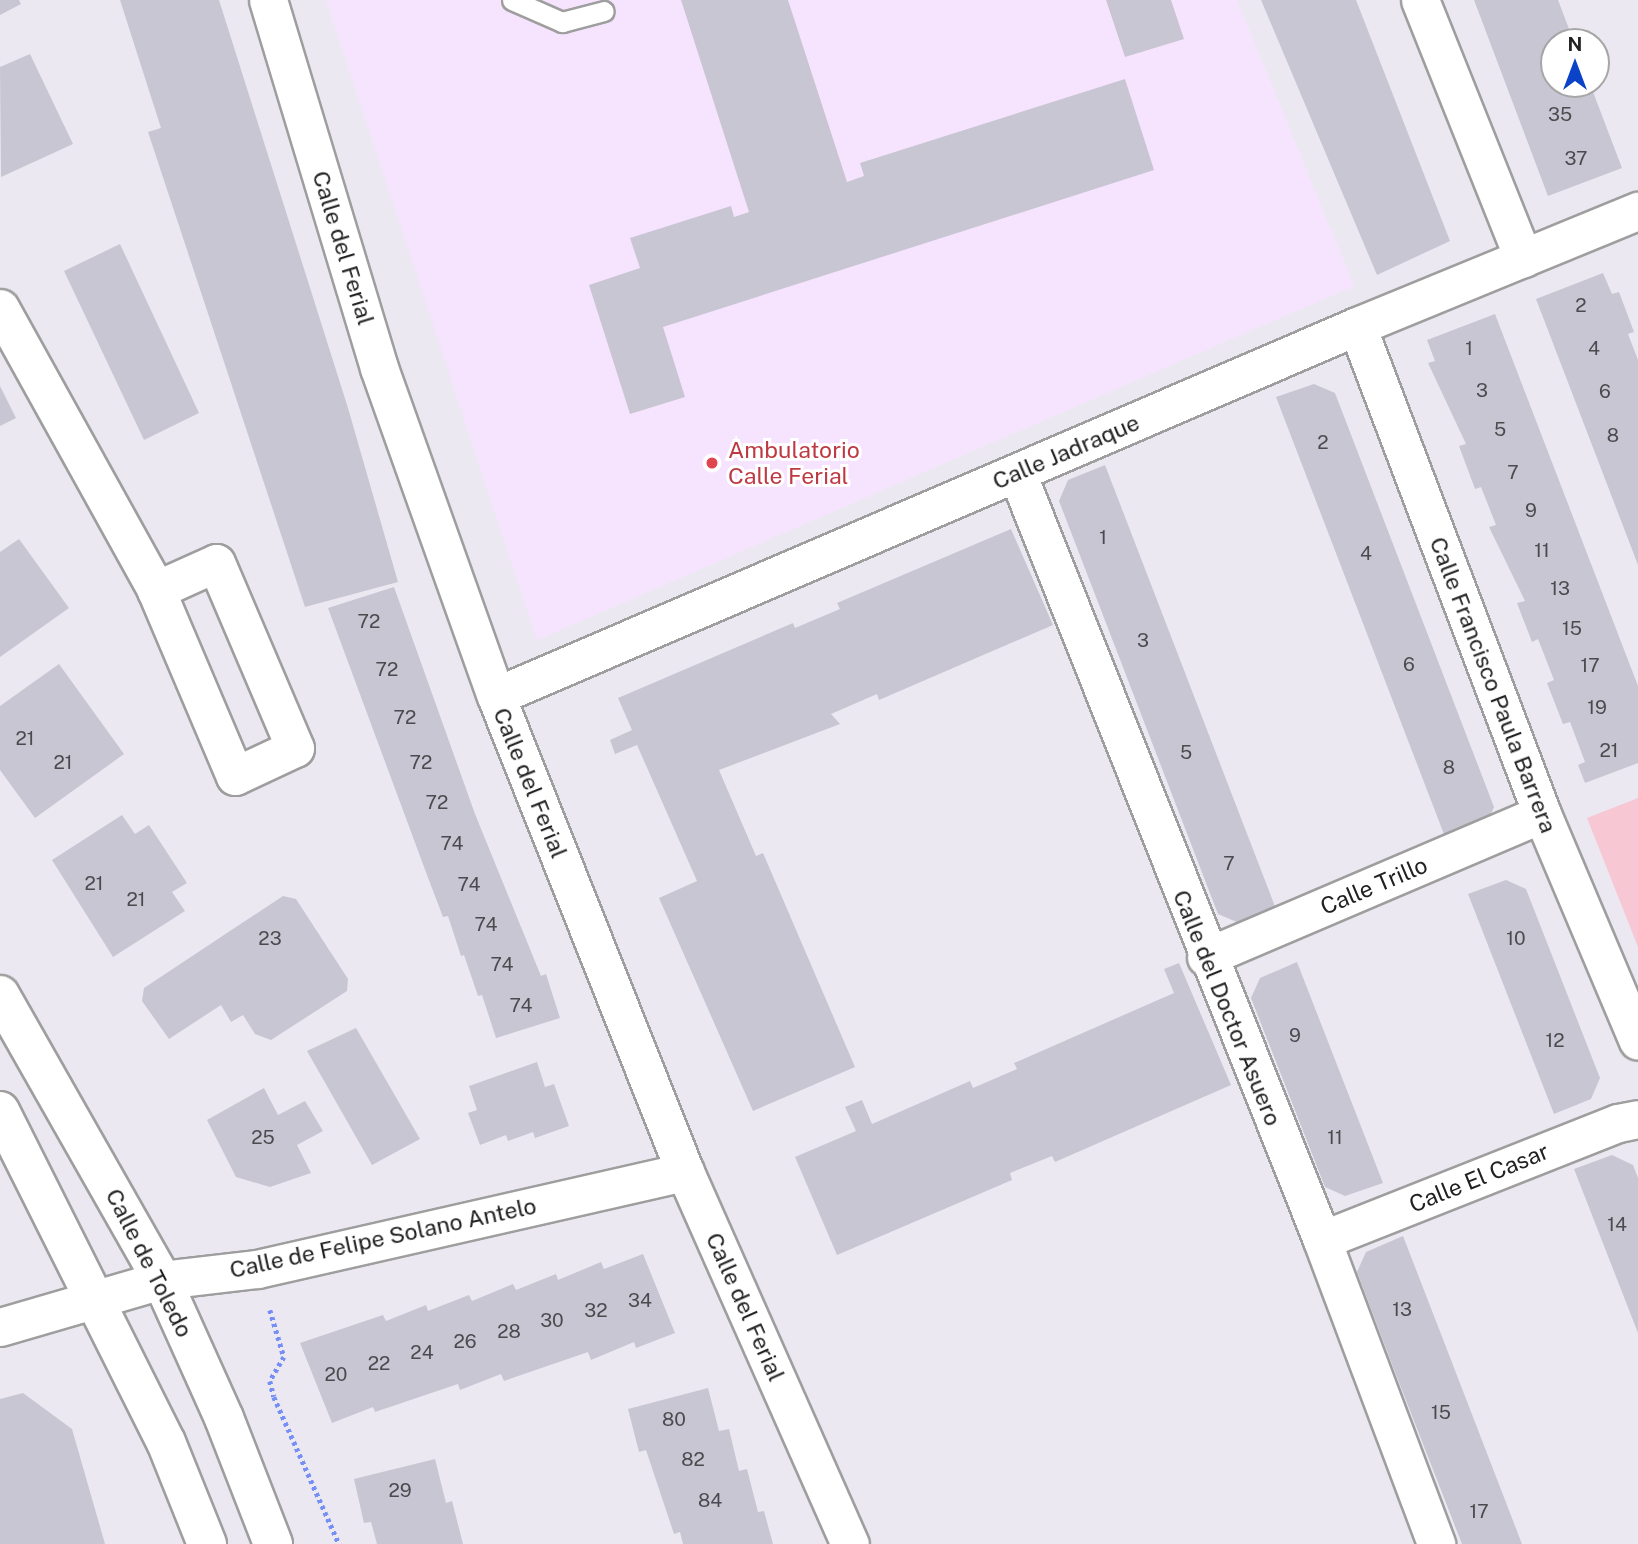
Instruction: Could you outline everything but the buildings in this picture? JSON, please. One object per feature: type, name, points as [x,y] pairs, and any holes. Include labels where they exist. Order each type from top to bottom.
[{"type":"street","name":"Calle del Ferial","points":[[268,0],[379,368],[496,696],[685,1172],[850,1544]]},
{"type":"street","points":[[1420,0],[1523,258]]},
{"type":"street","name":"Calle Jadraque","points":[[496,696],[1357,326],[1638,211]]},
{"type":"street","points":[[0,308],[156,590],[234,776],[295,748],[216,563],[156,590]]},
{"type":"street","name":"Calle Francisco Paula Barrera","points":[[1357,326],[1542,814],[1638,1041]]},
{"type":"street","name":"Calle del Doctor Asuero","points":[[1017,473],[1206,957],[1322,1240],[1436,1544]]},
{"type":"street","name":"Calle Trillo","points":[[1206,957],[1542,814]]},
{"type":"street","name":"Calle de Toledo","points":[[0,995],[162,1280],[224,1418],[273,1544]]},
{"type":"street","points":[[0,1111],[97,1299],[166,1442],[207,1544]]},
{"type":"street","name":"Calle El Casar","points":[[1322,1240],[1618,1123],[1638,1119]]},
{"type":"street","name":"Calle de Felipe Solano Antelo","points":[[0,1327],[162,1280],[257,1269],[685,1172]]},
{"type":"lane","points":[[513,0],[562,22],[604,11]]},
{"type":"path","points":[[257,1269],[284,1357],[270,1381],[274,1397],[339,1544]]},
{"type":"shaded area","name":"Ambulatorio Calle Ferial","points":[[326,0],[1237,0],[1354,286],[537,640]]},
{"type":"shaded area","points":[[1638,798],[1638,947],[1587,818]]},
{"type":"place","name":"Ambulatorio Calle Ferial","points":[[712,463]]}]
